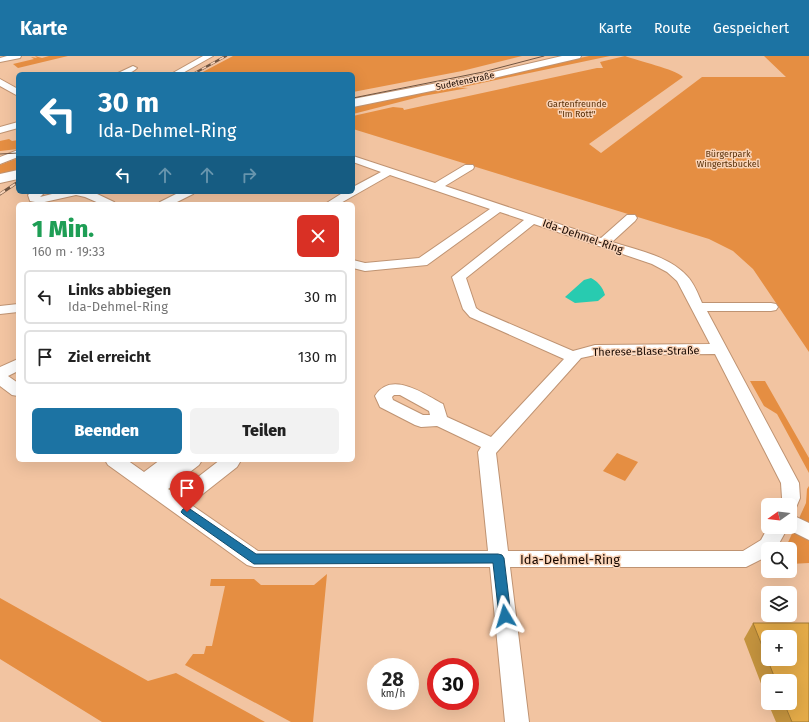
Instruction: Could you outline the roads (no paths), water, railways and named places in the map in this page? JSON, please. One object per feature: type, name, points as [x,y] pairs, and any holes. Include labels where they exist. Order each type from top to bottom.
[{"type":"main road","name":"Sudetenstraße","points":[[355,103],[576,56]]},
{"type":"street","points":[[0,60],[17,56]]},
{"type":"street","points":[[178,72],[210,56]]},
{"type":"street","points":[[188,72],[218,56]]},
{"type":"street","points":[[124,72],[133,68]]},
{"type":"street","points":[[0,82],[16,92]]},
{"type":"street","points":[[0,130],[16,126]]},
{"type":"street","points":[[0,162],[16,154]]},
{"type":"street","points":[[0,162],[16,158]]},
{"type":"street","name":"Ida-Dehmel-Ring","points":[[355,160],[657,261],[672,269],[683,279],[721,349],[790,482],[791,498]]},
{"type":"street","points":[[436,187],[469,167]]},
{"type":"street","points":[[355,190],[390,171]]},
{"type":"street","points":[[36,194],[34,195],[34,199],[40,200],[67,194]]},
{"type":"street","points":[[88,194],[106,202]]},
{"type":"street","points":[[168,202],[185,194]]},
{"type":"street","points":[[334,202],[348,194]]},
{"type":"street","points":[[355,264],[365,267],[422,262],[499,208]]},
{"type":"street","points":[[603,243],[631,218]]},
{"type":"street","points":[[533,219],[459,277],[470,309],[475,314],[573,357]]},
{"type":"street","points":[[698,307],[772,307]]},
{"type":"street","points":[[0,310],[16,308]]},
{"type":"street","name":"Therese-Blase-Straße","points":[[492,445],[576,354],[595,350],[721,349]]},
{"type":"street","points":[[0,374],[16,365]]},
{"type":"street","points":[[0,378],[16,390]]},
{"type":"street","points":[[439,420],[492,445],[487,452],[517,722]]},
{"type":"street","points":[[150,485],[171,462]]},
{"type":"street","points":[[150,485],[190,462]]},
{"type":"street","points":[[177,504],[231,462]]},
{"type":"street","name":"Ida-Dehmel-Ring","points":[[125,463],[150,485],[254,559],[746,558],[768,546],[774,534]]},
{"type":"street","points":[[797,526],[809,532]]},
{"type":"water","points":[[591,278],[600,285],[605,295],[598,301],[575,303],[565,297],[584,280]]},
{"type":"tram line","points":[[355,98],[483,72],[544,56]]},
{"type":"tram line","points":[[0,154],[16,153]]},
{"type":"railway","points":[[197,72],[226,56]]},
{"type":"railway","points":[[0,194],[16,183]]},
{"type":"park label","name":"Gartenfreunde \"Im Rott\"","points":[[577,110]]},
{"type":"park label","name":"Bürgerpark Wingertsbuckel","points":[[728,160]]}]
